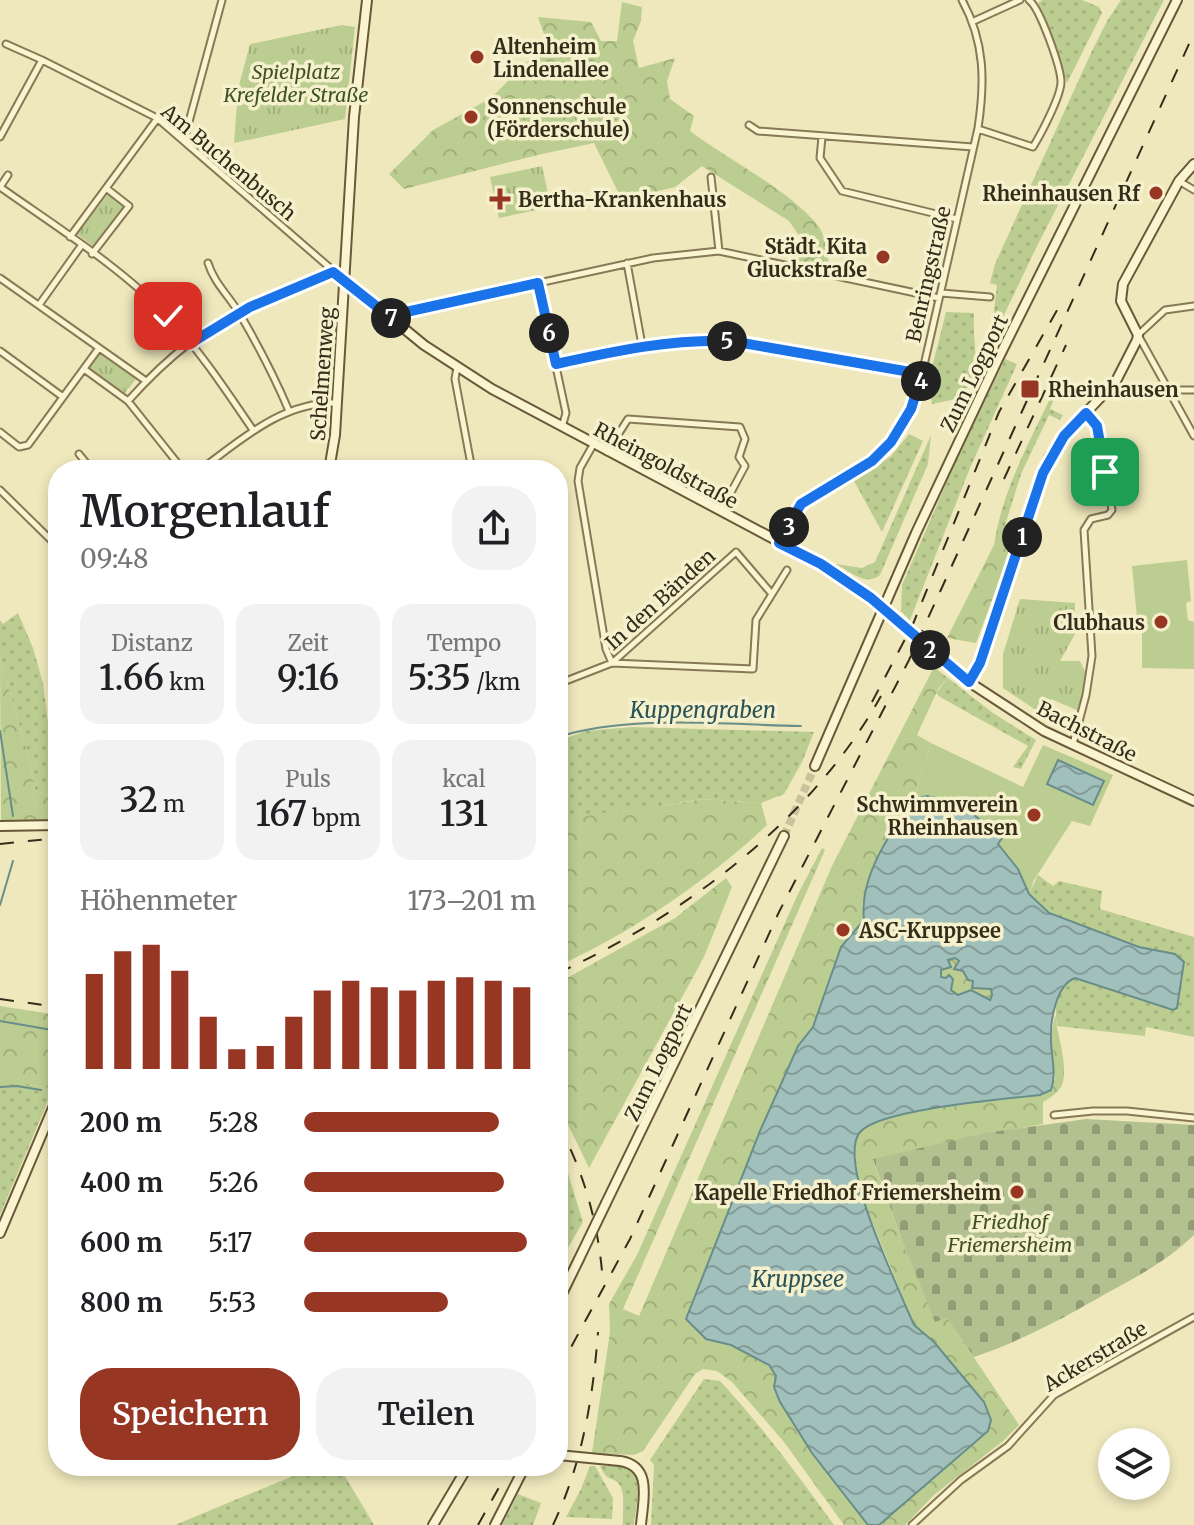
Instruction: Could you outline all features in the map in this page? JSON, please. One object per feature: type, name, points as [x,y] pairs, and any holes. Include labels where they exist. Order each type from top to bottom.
[{"type":"street","points":[[184,140],[222,0]]},
{"type":"street","name":"Schelmenweg","points":[[330,460],[337,403],[354,117],[367,0]]},
{"type":"street","name":"Behringstraße","points":[[769,537],[777,525],[801,504],[882,453],[902,428],[911,409],[922,374],[978,128],[984,74],[973,21],[962,0]]},
{"type":"street","points":[[973,21],[1020,0]]},
{"type":"street","points":[[978,128],[1033,147],[1059,90],[1059,71],[1037,8],[1029,0]]},
{"type":"street","name":"Zum Logport","points":[[815,766],[998,359],[1177,0]]},
{"type":"street","name":"Am Buchenbusch","points":[[6,44],[157,118],[345,280]]},
{"type":"street","points":[[0,137],[42,60]]},
{"type":"street","points":[[70,237],[157,118]]},
{"type":"street","points":[[749,125],[758,131],[973,147]]},
{"type":"street","points":[[822,137],[820,158],[842,191],[957,219]]},
{"type":"street","points":[[1194,164],[1179,181],[1123,284],[1121,301],[1194,436]]},
{"type":"street","points":[[8,175],[0,187],[148,298],[191,343],[253,430]]},
{"type":"street","points":[[711,177],[719,251]]},
{"type":"street","points":[[1179,181],[1194,190]]},
{"type":"street","points":[[92,254],[129,206],[106,188]]},
{"type":"street","points":[[39,305],[81,246]]},
{"type":"street","points":[[395,321],[406,312],[627,263],[719,251],[940,296],[990,297]]},
{"type":"street","points":[[208,263],[212,276],[239,312],[266,360],[289,411]]},
{"type":"street","points":[[627,263],[642,345]]},
{"type":"street","points":[[128,401],[146,381],[191,343],[239,312],[333,272]]},
{"type":"street","points":[[0,278],[146,381]]},
{"type":"street","name":"Rheingoldstraße","points":[[345,280],[457,367],[561,428],[821,564],[883,609],[969,682]]},
{"type":"street","points":[[538,283],[566,413],[561,428]]},
{"type":"street","points":[[969,682],[980,663],[1043,473],[1064,436],[1116,381],[1138,335],[1165,310],[1194,306]]},
{"type":"street","points":[[556,364],[642,345],[687,340],[731,341],[922,374]]},
{"type":"street","points":[[0,432],[19,447],[28,445],[99,348]]},
{"type":"street","points":[[0,351],[63,397]]},
{"type":"street","points":[[457,367],[455,379],[470,460]]},
{"type":"street","points":[[84,369],[128,401],[175,460]]},
{"type":"street","points":[[1170,390],[1194,390]]},
{"type":"street","points":[[213,460],[253,430],[289,411],[316,403],[337,403]]},
{"type":"street","points":[[1073,745],[1092,656],[1084,530],[1091,519],[1108,515],[1112,510],[1097,426],[1086,413]]},
{"type":"street","points":[[607,452],[628,419],[740,427],[745,439],[739,457],[745,466],[720,512]]},
{"type":"street","points":[[593,445],[580,468],[578,481],[606,649],[612,663],[753,669],[756,620],[787,570]]},
{"type":"street","points":[[79,454],[84,460]]},
{"type":"street","points":[[0,490],[48,537]]},
{"type":"street","name":"Behringstraße","points":[[779,543],[801,504]]},
{"type":"street","name":"In den Bänden","points":[[568,680],[612,663],[736,552],[771,593]]},
{"type":"street","name":"Bachstraße","points":[[969,682],[1044,731],[1194,801]]},
{"type":"street","points":[[0,826],[48,826]]},
{"type":"street","name":"Zum Logport","points":[[568,1282],[784,836]]},
{"type":"street","points":[[1054,1115],[1127,1111],[1194,1118]]},
{"type":"street","points":[[0,1233],[48,1120]]},
{"type":"street","name":"Ackerstraße","points":[[912,1525],[961,1480],[1008,1446],[1054,1395],[1194,1317]]},
{"type":"street","points":[[568,1456],[632,1463],[643,1479],[641,1525]]},
{"type":"street","points":[[433,1525],[462,1476]]},
{"type":"street","points":[[495,1525],[520,1476]]},
{"type":"green space","points":[[1042,0],[1082,0],[1099,7],[1102,13],[1067,83],[1038,3]]},
{"type":"green space","points":[[1121,0],[1164,0],[1037,246],[994,342],[991,338],[997,285],[990,283],[995,264],[1091,53]]},
{"type":"green space","points":[[622,2],[642,7],[641,21],[633,41],[639,68],[675,58],[667,81],[670,99],[694,116],[690,131],[804,210],[823,234],[829,271],[797,264],[800,237],[789,221],[702,166],[675,187],[622,200],[594,143],[404,189],[389,174],[433,130],[491,98],[528,61],[545,37],[538,17],[591,22],[601,41],[617,41]]},
{"type":"green space","name":"Spielplatz Krefelder Straße","points":[[342,25],[355,27],[345,119],[234,143],[238,89],[250,44]]},
{"type":"green space","points":[[542,166],[551,207],[499,218],[490,177]]},
{"type":"green space","points":[[108,194],[125,206],[94,247],[77,234]]},
{"type":"green space","points":[[946,312],[974,313],[975,367],[961,398],[932,404],[929,379]]},
{"type":"green space","points":[[100,354],[136,379],[124,394],[88,368]]},
{"type":"green space","points":[[1005,359],[1017,364],[970,468],[910,620],[901,611],[902,585],[959,454]]},
{"type":"green space","points":[[1059,379],[1050,409],[1063,415],[1060,420],[1049,415],[1021,474],[1002,535],[1010,539],[1016,535],[1010,551],[994,545],[998,523],[1012,480]]},
{"type":"green space","points":[[909,434],[923,441],[882,532],[854,481],[891,456]]},
{"type":"green space","points":[[931,435],[928,464],[880,575],[863,579],[836,564],[862,568],[875,562]]},
{"type":"green space","points":[[994,545],[1010,551],[976,643],[947,638]]},
{"type":"green space","points":[[1187,560],[1191,601],[1186,603],[1188,620],[1194,622],[1194,669],[1142,668],[1142,628],[1138,628],[1132,566]]},
{"type":"green space","points":[[1020,599],[1075,603],[1075,634],[1060,661],[1080,661],[1085,672],[1079,711],[1051,699],[1046,717],[1003,688],[1003,654]]},
{"type":"green space","points":[[18,613],[43,683],[48,722],[48,794],[35,791],[29,758],[0,658],[0,620],[3,624]]},
{"type":"green space","points":[[0,658],[29,758],[35,791],[48,794],[48,820],[1,820]]},
{"type":"green space","points":[[934,667],[948,678],[938,689],[917,735],[931,743],[914,799],[899,820],[862,904],[865,920],[841,947],[813,1027],[798,1046],[706,1339],[754,1356],[776,1376],[774,1387],[780,1402],[812,1453],[868,1525],[844,1525],[784,1442],[732,1382],[717,1371],[703,1369],[695,1374],[643,1451],[634,1455],[592,1453],[610,1332],[609,1304],[637,1255],[797,896],[822,848],[825,850],[623,1309],[639,1316],[832,866]]},
{"type":"green space","points":[[948,678],[993,713],[1036,740],[1021,769],[1013,767],[1028,746],[940,697],[936,693]]},
{"type":"green space","points":[[632,727],[814,732],[784,794],[761,803],[701,799],[568,822],[568,737],[586,731]]},
{"type":"green space","name":"Schwimmverein Rheinhausen","points":[[931,743],[1023,787],[1043,745],[1113,775],[1090,826],[1072,821],[1034,880],[1029,894],[1018,869],[998,843],[1001,838],[963,805],[959,809],[937,799],[914,799]]},
{"type":"green space","points":[[701,799],[761,803],[767,825],[721,865],[668,904],[612,939],[568,961],[568,821]]},
{"type":"green space","points":[[1038,875],[1053,886],[1059,881],[1102,891],[1100,909],[1194,937],[1194,1037],[1146,1027],[1145,1036],[1057,1026],[1057,998],[1063,986],[1075,978],[1174,1010],[1156,949],[1139,947],[1049,913],[1029,894]]},
{"type":"green space","points":[[726,878],[732,887],[704,957],[589,1168],[568,1125],[568,977],[675,918]]},
{"type":"green space","points":[[955,957],[962,971],[974,981],[977,990],[991,989],[990,1000],[968,992],[958,995],[951,990],[946,979],[941,977],[941,969],[948,969],[947,960]]},
{"type":"green space","points":[[0,1006],[48,1013],[48,1088],[0,1084]]},
{"type":"green space","points":[[1055,1015],[1064,1077],[1059,1090],[1043,1102],[1043,1124],[873,1160],[935,1321],[947,1317],[1019,1425],[934,1495],[905,1525],[878,1525],[988,1431],[934,1342],[914,1325],[863,1199],[854,1162],[854,1146],[859,1133],[872,1122],[1055,1080],[1051,1037]]},
{"type":"green space","points":[[0,1084],[48,1088],[48,1101],[0,1215]]},
{"type":"green space","name":"Friedhof Friemersheim","points":[[1086,1119],[1194,1125],[1194,1235],[1153,1267],[1075,1311],[974,1357],[947,1318],[935,1322],[873,1159],[985,1133]]},
{"type":"green space","points":[[568,1173],[583,1222],[568,1248]]},
{"type":"green space","points":[[704,1379],[720,1381],[779,1451],[834,1525],[651,1525],[654,1465],[650,1460]]},
{"type":"green space","points":[[590,1466],[595,1466],[613,1498],[612,1519],[566,1517]]},
{"type":"green space","points":[[600,1466],[625,1466],[633,1471],[638,1484],[634,1525],[623,1525],[621,1488],[605,1475]]},
{"type":"green space","points":[[293,1476],[345,1476],[374,1525],[175,1525]]},
{"type":"green space","points":[[518,1494],[541,1503],[533,1525],[502,1525]]},
{"type":"water","points":[[1058,760],[1104,781],[1093,805],[1047,784]]},
{"type":"water","name":"Kruppsee","points":[[927,796],[944,800],[958,809],[962,805],[1002,838],[998,844],[1018,869],[1029,894],[1049,913],[1139,947],[1175,954],[1184,962],[1177,1008],[1173,1010],[1075,978],[1068,982],[1053,1014],[1051,1040],[1054,1077],[1051,1090],[1040,1095],[917,1111],[872,1124],[860,1132],[855,1146],[861,1191],[914,1325],[934,1342],[984,1402],[991,1420],[988,1431],[879,1525],[868,1525],[812,1453],[780,1402],[774,1387],[776,1376],[769,1365],[731,1345],[706,1339],[686,1319],[760,1131],[798,1046],[813,1027],[841,947],[864,920],[866,888],[878,856],[914,799]],"holes":[[[955,958],[959,961],[954,969],[963,971],[968,980],[973,981],[972,988],[991,989],[990,1000],[971,990],[958,995],[951,990],[953,979],[949,975],[941,977],[941,970],[951,967],[948,960]]]},
{"type":"waterway","name":"Kuppengraben","points":[[568,734],[646,723],[801,726]]},
{"type":"waterway","points":[[0,731],[13,816]]},
{"type":"waterway","points":[[0,905],[13,861]]},
{"type":"waterway","points":[[0,1021],[48,1029]]},
{"type":"waterway","points":[[0,1087],[41,1090]]},
{"type":"tunnel","points":[[784,836],[815,766]]},
{"type":"railway","points":[[568,1353],[630,1239],[779,912],[909,660],[1194,33]]},
{"type":"railway","points":[[872,702],[913,624],[999,412],[1060,305]]},
{"type":"railway","points":[[1004,479],[1066,345]]},
{"type":"railway","points":[[568,968],[652,923],[698,893],[741,859],[782,823],[819,783],[853,741],[881,696]]},
{"type":"railway","points":[[0,844],[48,839]]},
{"type":"railway","points":[[0,999],[48,1006]]},
{"type":"railway","points":[[568,1145],[588,1195],[602,1271]]},
{"type":"railway","points":[[553,1525],[579,1455],[593,1382],[598,1332]]},
{"type":"railway","points":[[478,1525],[505,1476]]},
{"type":"place","name":"Altenheim Lindenallee","points":[[477,57]]},
{"type":"place","name":"Sonnenschule (Förderschule)","points":[[471,117]]},
{"type":"place","name":"Rheinhausen Rf","points":[[1156,193]]},
{"type":"place","name":"Bertha-Krankenhaus","points":[[500,199]]},
{"type":"place","name":"Städt. Kita Gluckstraße","points":[[883,257]]},
{"type":"place","name":"Rheinhausen","points":[[1030,389]]},
{"type":"place","name":"Clubhaus","points":[[1161,622]]},
{"type":"place","name":"Schwimmverein Rheinhausen","points":[[1034,815]]},
{"type":"place","name":"ASC-Kruppsee","points":[[843,930]]},
{"type":"place","name":"Kapelle Friedhof Friemersheim","points":[[1017,1192]]},
{"type":"route","points":[[168,316],[191,343],[239,312],[333,272],[395,321],[406,312],[538,283],[556,364],[642,345],[701,340],[731,341],[922,374],[902,428],[882,453],[801,504],[779,543],[821,564],[871,598],[969,682],[980,663],[1049,458],[1086,413],[1097,426],[1105,472]]}]
